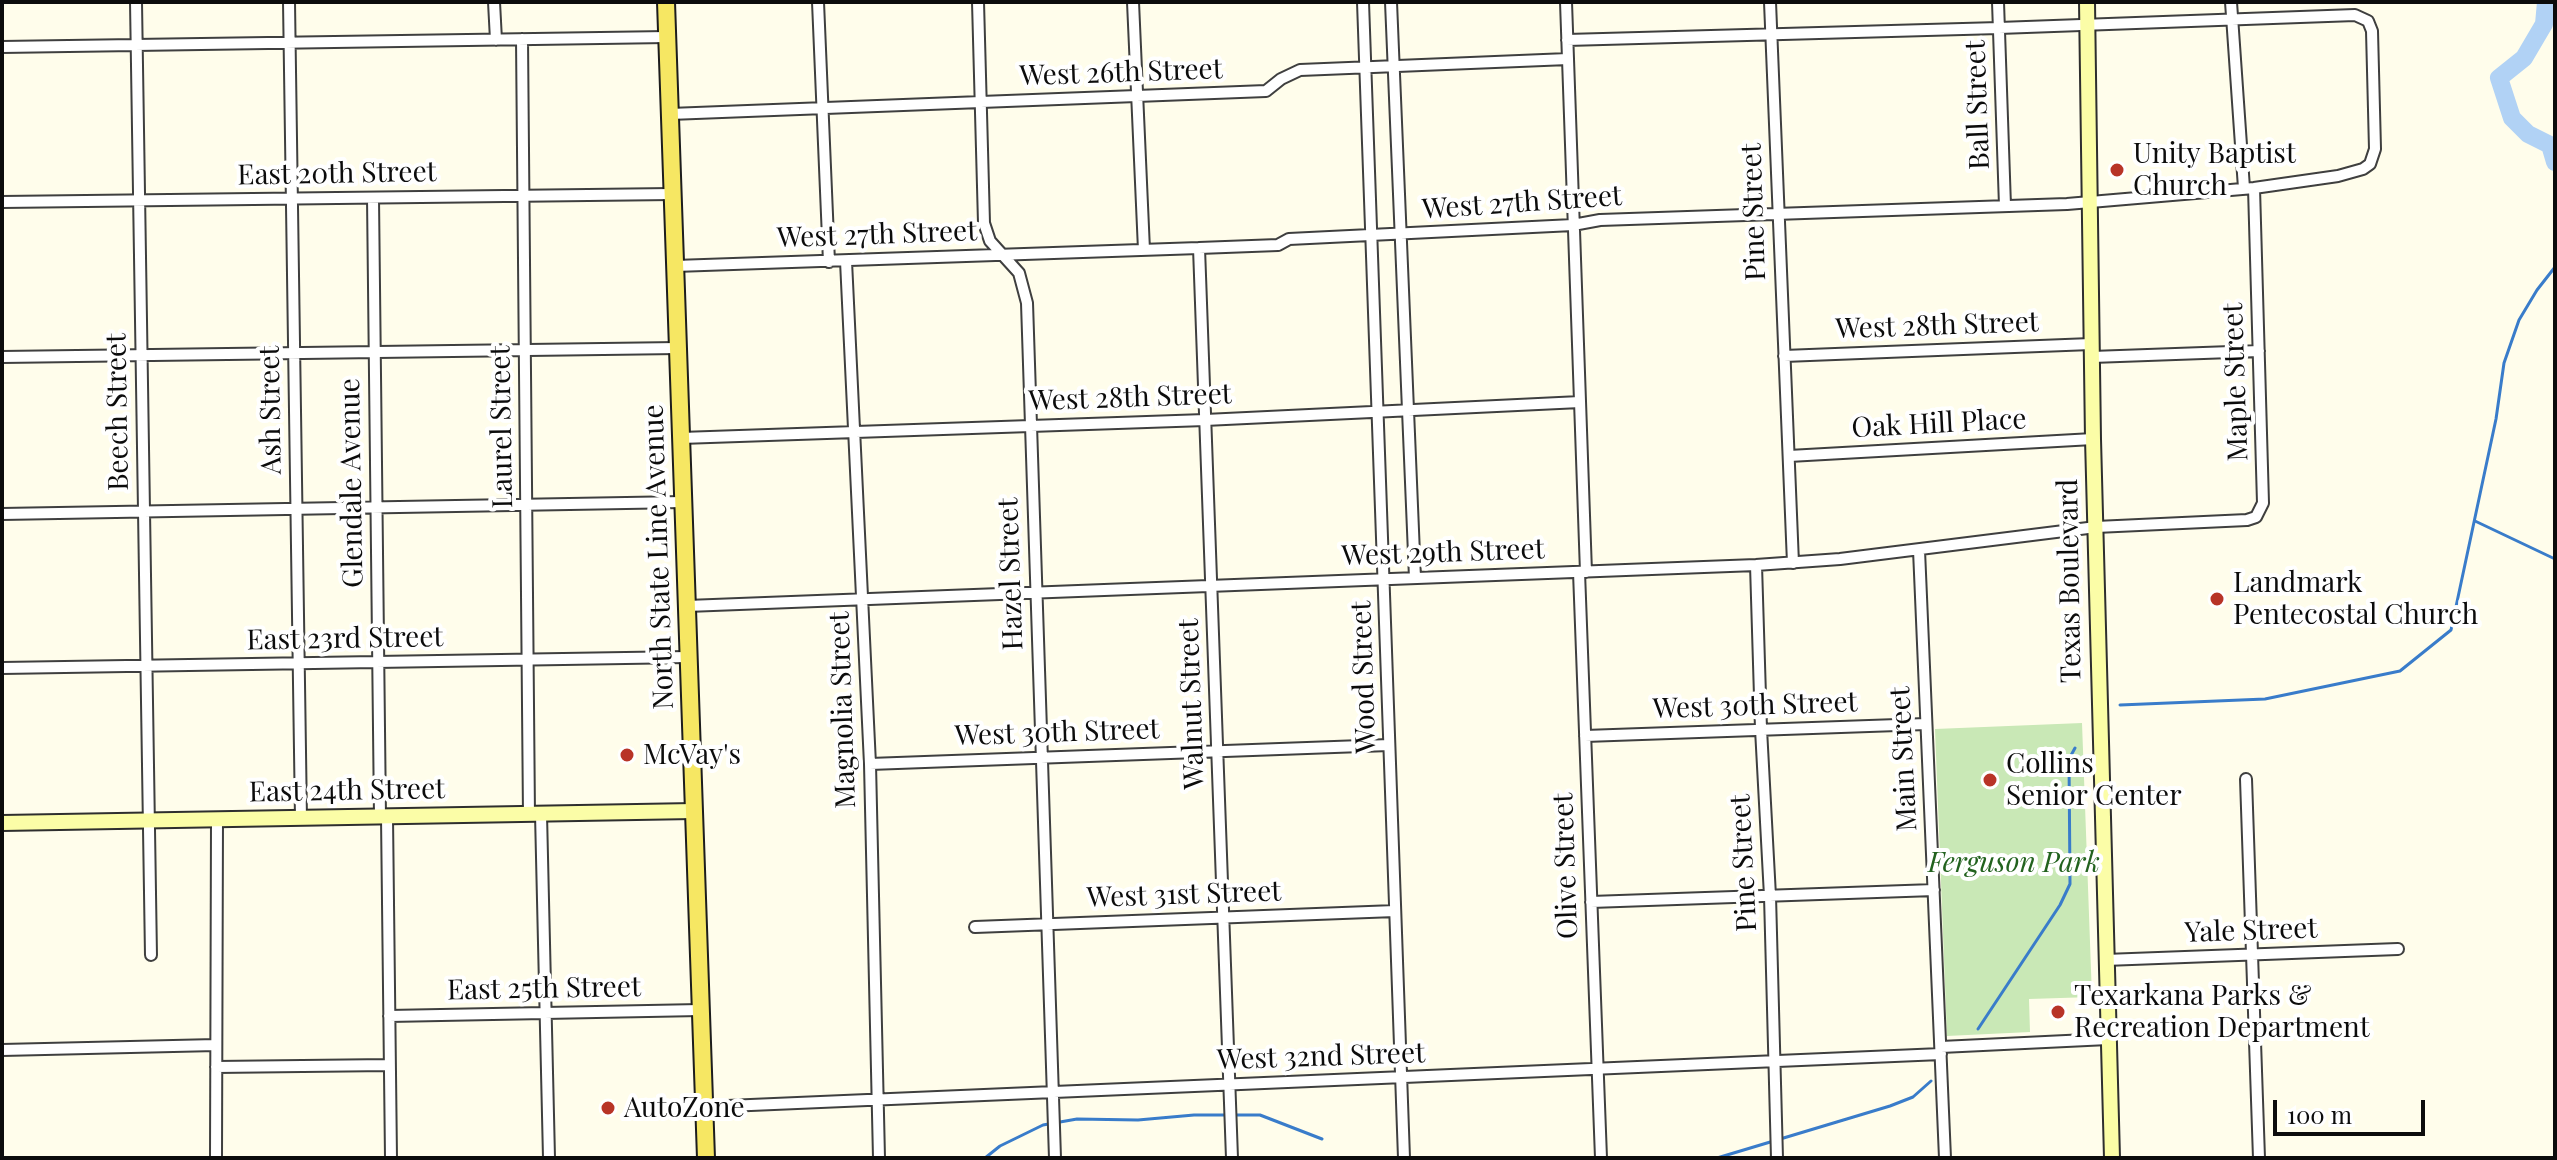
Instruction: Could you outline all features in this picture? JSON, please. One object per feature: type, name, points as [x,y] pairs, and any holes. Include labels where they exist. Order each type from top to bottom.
[{"type":"main road","name":"North State Line Avenue","points":[[666,2],[706,1158]]},
{"type":"main road","name":"Texas Boulevard","points":[[2087,2],[2093,439],[2112,1158]]},
{"type":"main road","name":"East 24th Street","points":[[2,823],[694,811]]},
{"type":"street","name":"Beech Street","points":[[136,2],[151,955]]},
{"type":"street","name":"Ash Street","points":[[289,2],[301,818]]},
{"type":"street","points":[[494,2],[496,40]]},
{"type":"street","points":[[818,2],[829,262]]},
{"type":"street","name":"Hazel Street","points":[[978,2],[984,223],[990,241],[1019,273],[1027,303],[1055,1158]]},
{"type":"street","points":[[1133,2],[1144,250]]},
{"type":"street","name":"Wood Street","points":[[1363,2],[1404,1158]]},
{"type":"street","points":[[1391,2],[1415,578]]},
{"type":"street","name":"Olive Street","points":[[1566,2],[1580,402],[1585,736],[1601,1158]]},
{"type":"street","name":"Pine Street","points":[[1770,2],[1793,563]]},
{"type":"street","name":"Ball Street","points":[[1998,2],[2005,206]]},
{"type":"street","name":"Maple Street","points":[[2200,521],[2247,520],[2261,511],[2259,351],[2249,188],[2231,2]]},
{"type":"street","name":"West 27th Street","points":[[675,266],[1278,245],[1289,239],[1573,225],[1600,220],[2091,202],[2249,188],[2338,176],[2370,164],[2375,149],[2372,31],[2368,21],[2355,15],[2231,19]]},
{"type":"street","points":[[1567,40],[2231,19]]},
{"type":"street","points":[[2,47],[667,37]]},
{"type":"street","name":"Laurel Street","points":[[522,39],[528,660],[549,1158]]},
{"type":"street","name":"West 26th Street","points":[[670,114],[1266,91],[1300,70],[1568,59]]},
{"type":"street","name":"East 20th Street","points":[[2,202],[672,194]]},
{"type":"street","name":"Glendale Avenue","points":[[373,198],[379,662],[391,1158]]},
{"type":"street","name":"Walnut Street","points":[[1199,248],[1232,1158]]},
{"type":"street","name":"Magnolia Street","points":[[846,261],[870,764],[879,1158]]},
{"type":"street","points":[[2,357],[678,348]]},
{"type":"street","name":"West 28th Street","points":[[1784,356],[2259,351]]},
{"type":"street","name":"West 28th Street","points":[[681,438],[1205,420],[1580,402]]},
{"type":"street","name":"Oak Hill Place","points":[[1789,456],[2093,439]]},
{"type":"street","points":[[2,514],[683,502]]},
{"type":"street","name":"West 29th Street","points":[[687,606],[1793,563],[2096,527],[2200,521]]},
{"type":"street","name":"Main Street","points":[[1919,550],[1945,1158]]},
{"type":"street","name":"Pine Street","points":[[1756,565],[1777,1153]]},
{"type":"street","name":"East 23rd Street","points":[[2,668],[688,657]]},
{"type":"street","name":"West 30th Street","points":[[1585,736],[1926,724]]},
{"type":"street","name":"West 30th Street","points":[[870,764],[1389,745]]},
{"type":"street","points":[[2246,779],[2259,1158]]},
{"type":"street","points":[[216,1158],[217,819]]},
{"type":"street","points":[[1591,902],[1934,890]]},
{"type":"street","name":"West 31st Street","points":[[975,927],[1395,911]]},
{"type":"street","name":"Yale Street","points":[[2105,960],[2398,949]]},
{"type":"street","name":"East 25th Street","points":[[389,1016],[700,1010]]},
{"type":"street","name":"West 32nd Street","points":[[704,1107],[1774,1061],[2108,1039]]},
{"type":"street","points":[[2,1050],[216,1045]]},
{"type":"street","points":[[216,1067],[389,1065]]},
{"type":"green space","name":"Ferguson Park","points":[[2082,723],[2092,997],[2029,999],[2030,1032],[1947,1036],[1935,729]]},
{"type":"waterway","points":[[2546,2],[2544,24],[2524,58],[2499,78],[2512,118],[2528,134],[2550,145],[2555,162]]},
{"type":"waterway","points":[[2120,705],[2265,699],[2400,671],[2451,630],[2496,419],[2504,363],[2519,320],[2555,267]]},
{"type":"waterway","points":[[2475,521],[2555,559]]},
{"type":"waterway","points":[[1978,1029],[2060,905],[2070,884],[2069,759],[2075,748]]},
{"type":"waterway","points":[[1717,1158],[1890,1106],[1913,1097],[1931,1081]]},
{"type":"waterway","points":[[985,1158],[1000,1146],[1043,1125],[1077,1119],[1138,1120],[1227,1115]]},
{"type":"waterway","points":[[1235,1115],[1260,1115],[1322,1139]]},
{"type":"place","name":"Unity Baptist Church","points":[[2117,170]]},
{"type":"place","name":"Landmark Pentecostal Church","points":[[2217,599]]},
{"type":"place","name":"McVay's","points":[[627,755]]},
{"type":"place","name":"Collins Senior Center","points":[[1990,780]]},
{"type":"place","name":"Texarkana Parks & Recreation Department","points":[[2058,1012]]},
{"type":"place","name":"AutoZone","points":[[608,1108]]}]
